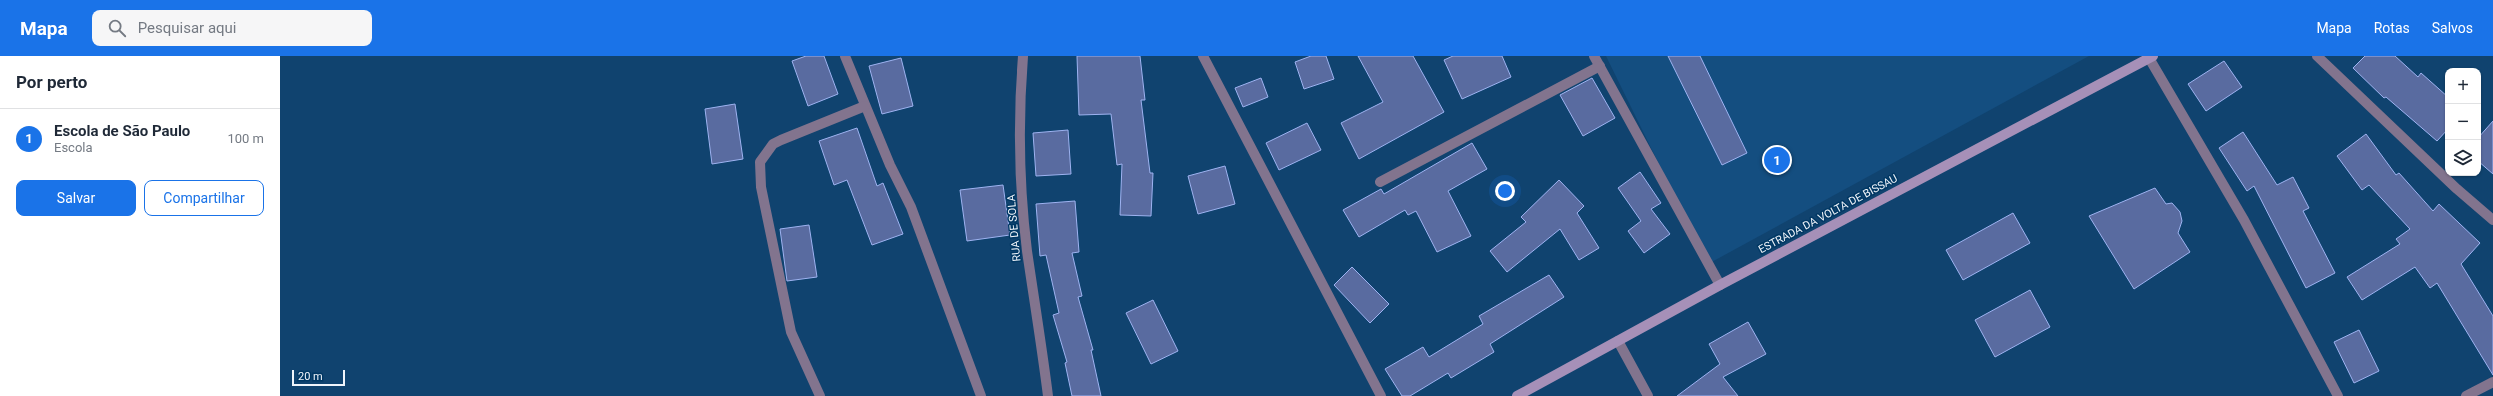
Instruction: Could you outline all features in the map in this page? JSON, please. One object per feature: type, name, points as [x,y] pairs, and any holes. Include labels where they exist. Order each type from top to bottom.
[{"type":"main road","name":"ESTRADA DA VOLTA DE BISSAU","points":[[1517,396],[1720,285],[2151,57]]},
{"type":"street","points":[[845,56],[865,106],[911,207],[981,396]]},
{"type":"street","name":"RUA DE SOLA","points":[[1023,56],[1020,149],[1022,185],[1027,250],[1048,396]]},
{"type":"street","points":[[1203,56],[1380,396]]},
{"type":"street","points":[[1594,56],[1720,285]]},
{"type":"street","points":[[2317,56],[2457,189],[2493,220]]},
{"type":"street","points":[[2151,57],[2244,220],[2338,396]]},
{"type":"street","points":[[1380,182],[1600,66]]},
{"type":"street","points":[[820,396],[788,324],[761,187],[760,162],[773,144],[865,106]]},
{"type":"street","points":[[1618,341],[1648,396]]},
{"type":"street","points":[[2466,396],[2493,382]]},
{"type":"shaded area","points":[[1606,56],[2089,56],[1708,264]]},
{"type":"building","points":[[806,56],[824,56],[838,94],[808,106],[792,61]]},
{"type":"building","points":[[1077,56],[1140,56],[1145,100],[1141,100],[1150,173],[1153,173],[1151,216],[1120,215],[1122,164],[1117,165],[1111,114],[1079,115]]},
{"type":"building","points":[[1311,56],[1326,56],[1334,79],[1304,89],[1295,62]]},
{"type":"building","points":[[1358,56],[1413,56],[1444,112],[1359,159],[1341,123],[1383,102]]},
{"type":"building","points":[[1453,56],[1502,56],[1511,77],[1462,99],[1444,60]]},
{"type":"building","points":[[1668,56],[1700,56],[1747,153],[1722,165]]},
{"type":"building","points":[[2365,56],[2395,56],[2418,77],[2421,73],[2445,94],[2445,132],[2437,141],[2386,97],[2384,98],[2353,68]]},
{"type":"building","points":[[901,58],[913,106],[882,114],[869,66]]},
{"type":"building","points":[[2224,61],[2242,87],[2206,111],[2188,84]]},
{"type":"building","points":[[1261,78],[1268,97],[1243,107],[1235,88]]},
{"type":"building","points":[[1592,78],[1615,118],[1583,136],[1560,95]]},
{"type":"building","points":[[735,104],[743,159],[712,164],[705,109]]},
{"type":"building","points":[[2493,121],[2493,174],[2481,164],[2481,135]]},
{"type":"building","points":[[1307,123],[1321,150],[1279,170],[1266,143]]},
{"type":"building","points":[[857,128],[877,186],[883,183],[903,234],[872,245],[847,180],[834,185],[819,141]]},
{"type":"building","points":[[1068,130],[1071,174],[1036,176],[1033,133]]},
{"type":"building","points":[[2243,132],[2277,185],[2293,177],[2309,208],[2303,211],[2335,273],[2306,288],[2254,186],[2247,191],[2219,148]]},
{"type":"building","points":[[2366,134],[2396,175],[2399,173],[2433,211],[2439,204],[2480,243],[2461,264],[2493,316],[2493,375],[2437,283],[2430,288],[2415,267],[2362,300],[2347,277],[2400,244],[2396,239],[2410,229],[2369,185],[2362,190],[2337,156]]},
{"type":"building","points":[[1472,143],[1487,169],[1448,191],[1471,236],[1437,252],[1416,211],[1408,215],[1405,210],[1359,237],[1343,210],[1381,189],[1384,194]]},
{"type":"building","points":[[1225,166],[1235,204],[1198,214],[1188,176]]},
{"type":"building","points":[[1640,172],[1661,203],[1651,209],[1670,234],[1644,253],[1628,231],[1641,221],[1618,188]]},
{"type":"building","points":[[1559,180],[1584,206],[1577,213],[1599,248],[1579,260],[1560,229],[1507,272],[1490,251],[1526,222],[1521,217]]},
{"type":"building","points":[[1003,185],[1010,235],[967,241],[960,190]]},
{"type":"building","points":[[2155,188],[2166,204],[2172,203],[2180,212],[2182,221],[2178,233],[2190,252],[2134,289],[2089,216]]},
{"type":"building","points":[[1075,201],[1079,252],[1072,253],[1082,296],[1078,297],[1093,350],[1091,350],[1101,396],[1072,396],[1065,363],[1067,362],[1053,315],[1059,313],[1046,255],[1040,256],[1036,204]]},
{"type":"building","points":[[2013,213],[2030,243],[1963,280],[1946,250]]},
{"type":"building","points":[[809,225],[817,277],[787,281],[780,229]]},
{"type":"building","points":[[1352,267],[1389,304],[1370,323],[1334,285]]},
{"type":"building","points":[[1549,275],[1564,297],[1490,344],[1494,352],[1451,378],[1448,373],[1410,396],[1402,396],[1385,369],[1423,347],[1429,357],[1483,324],[1479,316]]},
{"type":"building","points":[[2030,290],[2050,327],[1995,357],[1975,320]]},
{"type":"building","points":[[1153,300],[1178,351],[1151,364],[1126,313]]},
{"type":"building","points":[[1748,322],[1766,354],[1723,377],[1738,396],[1677,396],[1720,364],[1709,344]]},
{"type":"building","points":[[2359,330],[2379,371],[2354,383],[2334,342]]},
{"type":"place","name":"Escola de São Paulo","points":[[1777,160]]}]
